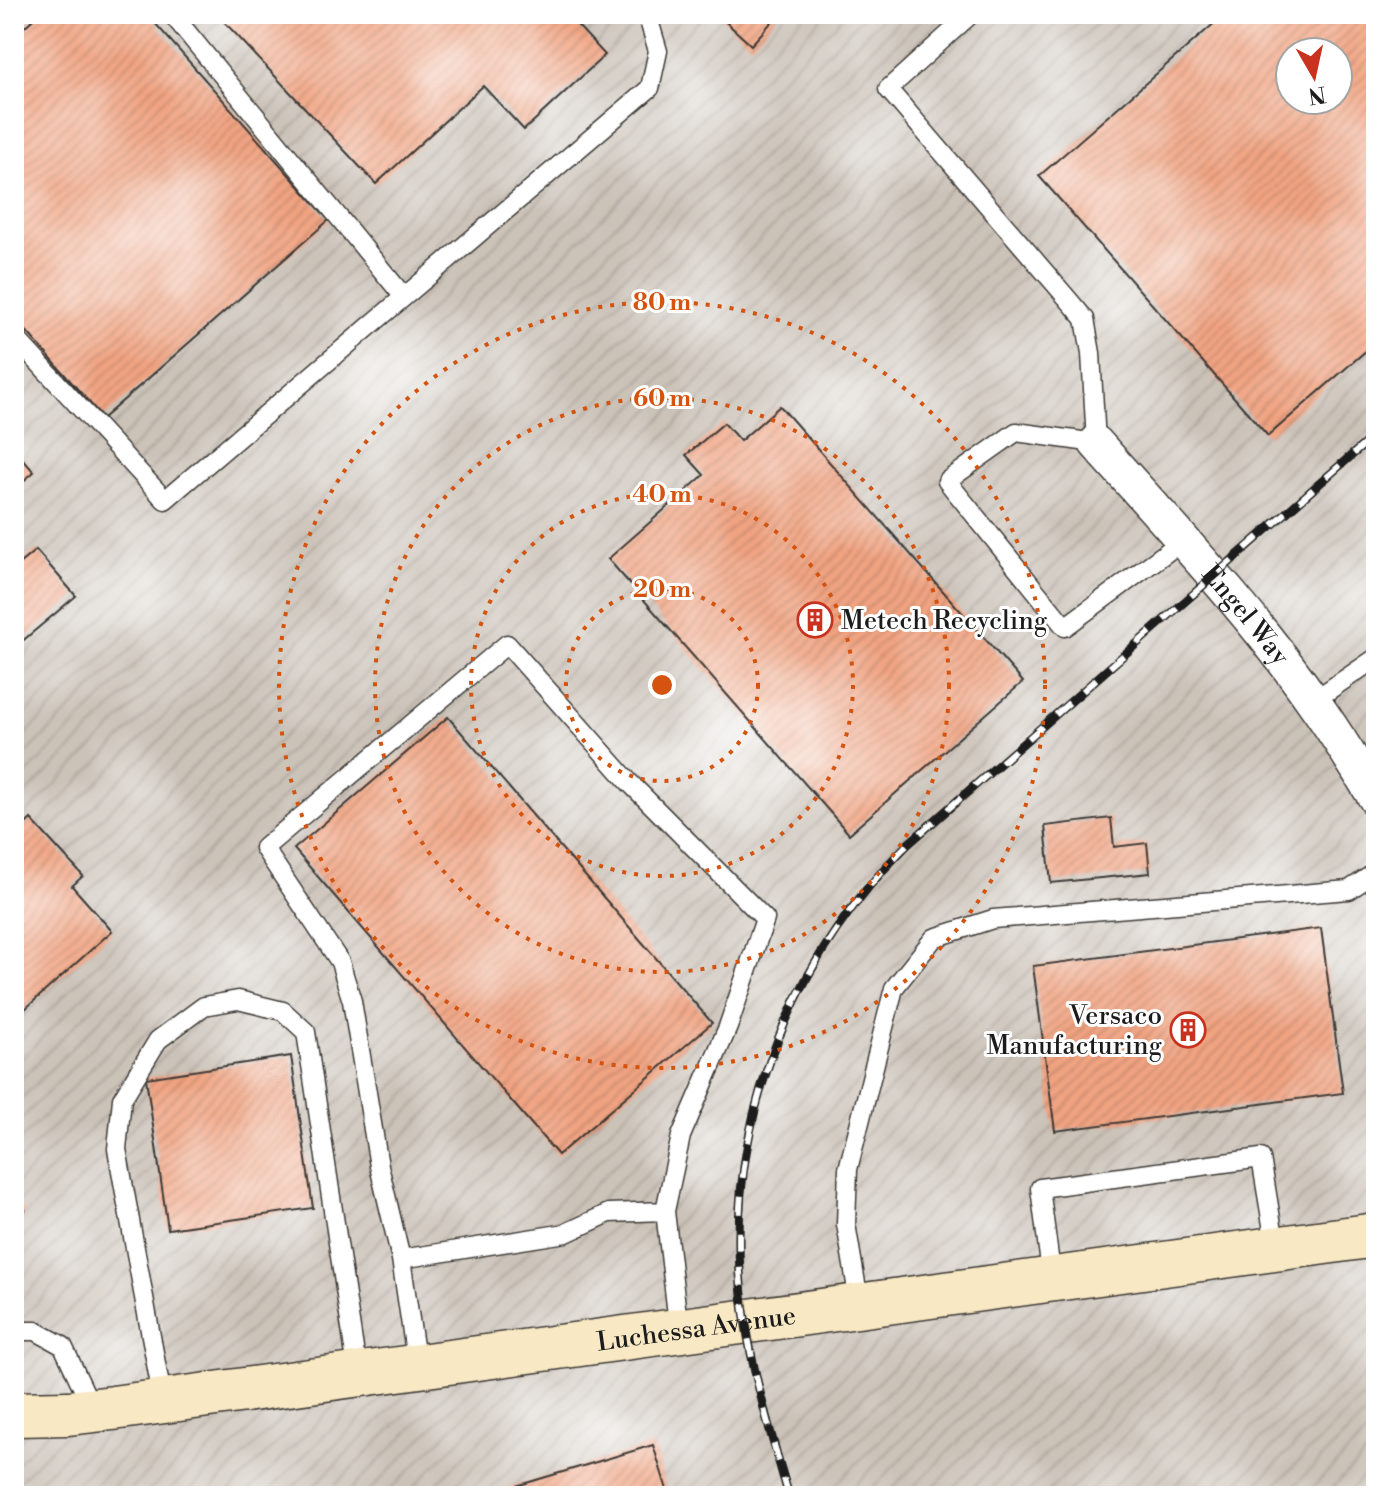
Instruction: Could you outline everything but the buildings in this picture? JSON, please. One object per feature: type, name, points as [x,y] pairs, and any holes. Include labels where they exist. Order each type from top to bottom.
[{"type":"street","name":"Engel Way","points":[[1096,443],[1253,624],[1313,701],[1376,799]]},
{"type":"street","name":"Luchessa Avenue","points":[[14,1414],[163,1402],[1376,1235]]},
{"type":"lane","points":[[172,14],[404,297]]},
{"type":"lane","points":[[14,336],[165,500],[650,88],[658,51],[647,14]]},
{"type":"lane","points":[[971,14],[888,89],[1085,319],[1091,353],[1096,443],[1016,432],[947,481],[1065,627],[1182,541]]},
{"type":"lane","points":[[417,1367],[401,1259],[379,1166],[352,1001],[340,962],[264,848],[507,644],[629,782],[765,919],[728,1027],[681,1136],[665,1211],[679,1332]]},
{"type":"lane","points":[[1313,701],[1376,658]]},
{"type":"lane","points":[[860,1307],[846,1224],[848,1169],[894,988],[934,938],[993,919],[1349,890],[1376,872]]},
{"type":"lane","points":[[163,1402],[117,1149],[122,1099],[158,1040],[204,1006],[238,1000],[283,1011],[306,1032],[358,1375]]},
{"type":"lane","points":[[1052,1280],[1040,1188],[1261,1158],[1276,1249]]},
{"type":"lane","points":[[401,1259],[566,1233],[609,1213],[665,1211]]},
{"type":"lane","points":[[14,1331],[36,1331],[63,1346],[93,1410]]},
{"type":"shaded area","points":[[14,14],[1376,14],[1376,1496],[14,1496]]},
{"type":"railway","points":[[789,1496],[765,1413],[747,1329],[740,1272],[740,1212],[746,1153],[759,1096],[778,1040],[802,987],[832,936],[867,889],[907,845],[1376,434]]},
{"type":"place","name":"Metech Recycling","points":[[815,620]]},
{"type":"place","name":"Versaco Manufacturing","points":[[1188,1030]]}]
